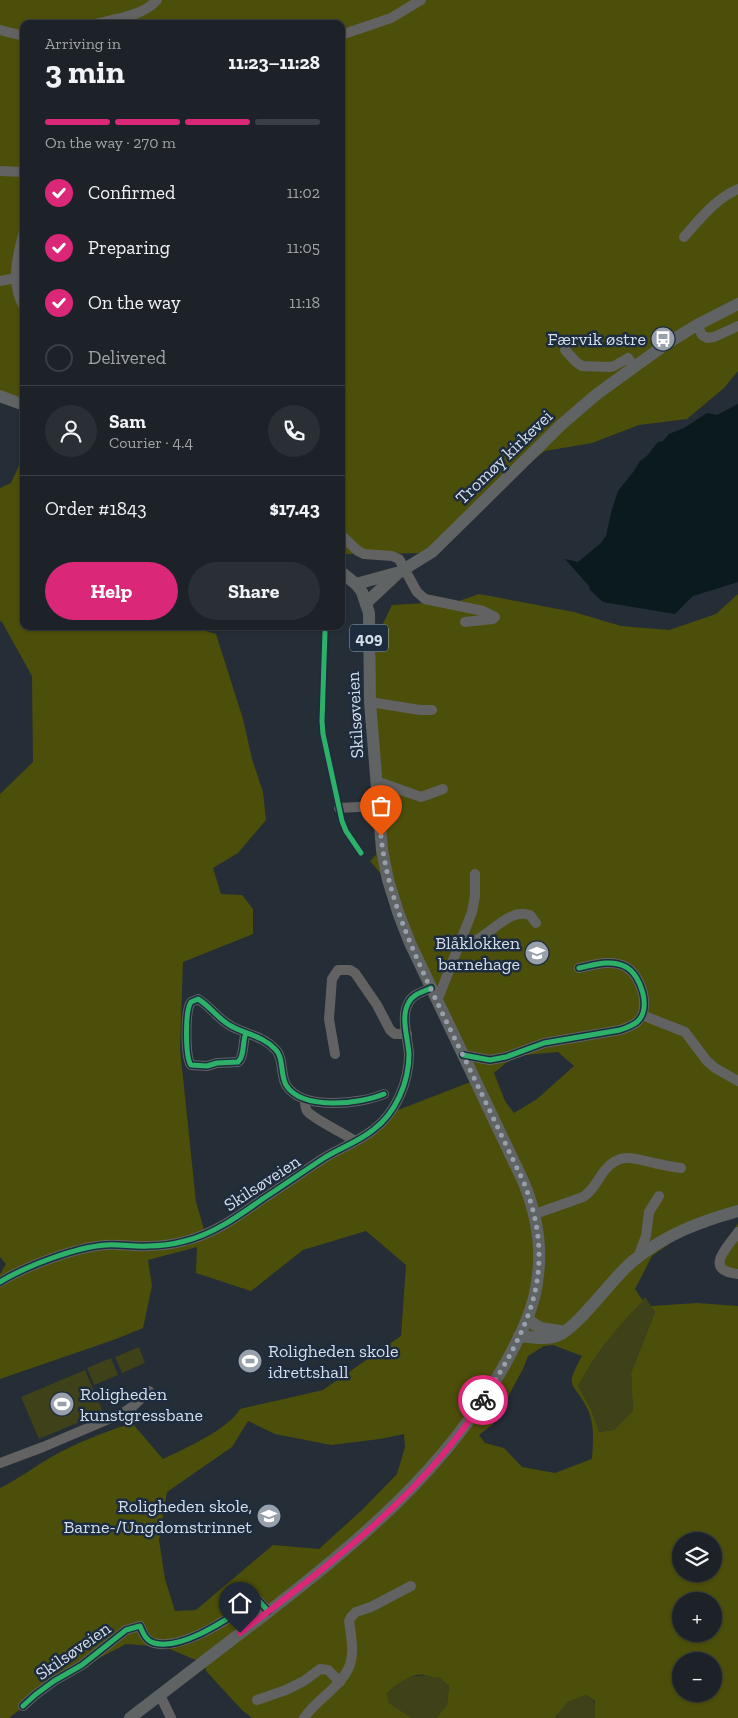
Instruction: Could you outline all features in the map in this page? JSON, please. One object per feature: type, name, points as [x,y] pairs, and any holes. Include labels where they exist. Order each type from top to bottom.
[{"type":"main road","name":"Tromøy kirkevei","points":[[369,600],[401,571],[432,552],[562,424],[597,394],[634,366],[697,325],[738,304]]},
{"type":"main road","points":[[0,396],[20,404]]},
{"type":"main road","name":"Tromøy kirkevei","points":[[360,583],[401,571]]},
{"type":"main road","name":"Skilsøveien","points":[[130,1718],[268,1611],[370,1528],[421,1480],[459,1434],[494,1382],[527,1319],[536,1290],[540,1264],[539,1233],[535,1214],[524,1183],[433,994],[398,912],[388,880],[382,850],[370,702],[369,600],[360,583],[345,574]]},
{"type":"main road","points":[[519,1336],[551,1337],[560,1335],[583,1314],[620,1273],[641,1255],[686,1227],[738,1210]]},
{"type":"main road","points":[[527,1319],[540,1328],[556,1332],[565,1331]]},
{"type":"street","points":[[112,20],[139,13],[152,6],[157,0]]},
{"type":"street","points":[[345,34],[391,18],[421,0]]},
{"type":"street","points":[[0,30],[20,35]]},
{"type":"street","points":[[0,170],[20,172]]},
{"type":"street","points":[[684,236],[706,211],[738,189]]},
{"type":"street","points":[[20,252],[15,278],[20,299]]},
{"type":"street","points":[[0,281],[15,278]]},
{"type":"street","points":[[697,325],[702,335],[707,338],[714,337],[738,326]]},
{"type":"street","points":[[565,350],[582,366],[609,367],[628,358],[634,366]]},
{"type":"street","points":[[345,539],[364,554],[392,556],[398,559],[401,571],[417,592],[425,599],[483,611],[495,616],[493,619],[465,622]]},
{"type":"street","points":[[370,702],[420,710],[432,710]]},
{"type":"street","points":[[376,781],[420,796],[443,789]]},
{"type":"street","points":[[339,808],[378,806]]},
{"type":"street","points":[[433,994],[439,996],[461,944],[472,912],[475,896],[475,874]]},
{"type":"street","points":[[461,944],[476,940],[499,924],[520,914],[530,915],[536,923]]},
{"type":"street","points":[[463,1055],[490,1060],[506,1057],[544,1043],[620,1030],[638,1021],[645,1004],[643,992],[639,982],[626,967],[610,963],[579,968]]},
{"type":"street","points":[[335,1054],[329,1020],[332,979],[338,970],[350,970],[355,973],[377,1005],[390,1030],[395,1034],[407,1034]]},
{"type":"street","name":"Skilsøveien","points":[[0,1282],[20,1272],[78,1250],[106,1245],[149,1246],[186,1241],[202,1235],[228,1222],[327,1157],[373,1130],[385,1119],[400,1096],[408,1068],[405,1016],[410,1000],[414,996],[433,994]]},
{"type":"street","points":[[246,1033],[242,1040],[242,1057],[238,1062],[217,1063],[207,1066],[191,1065],[189,1062],[187,1053],[189,1005],[198,999],[230,1025],[262,1039],[278,1052],[281,1071],[287,1086],[300,1098],[335,1103],[372,1099],[384,1094]]},
{"type":"street","points":[[642,1015],[685,1032],[707,1061],[715,1068],[738,1081]]},
{"type":"street","points":[[305,1100],[308,1113],[355,1141]]},
{"type":"street","points":[[535,1214],[589,1194],[608,1166],[613,1161],[622,1158],[641,1159],[681,1168]]},
{"type":"street","points":[[641,1255],[640,1252],[646,1236],[649,1212],[660,1196]]},
{"type":"street","points":[[738,1232],[721,1253],[719,1259],[720,1265],[724,1270],[738,1274]]},
{"type":"street","points":[[0,1463],[123,1413],[148,1391]]},
{"type":"street","points":[[304,1718],[309,1710],[340,1682],[346,1674],[353,1653],[350,1617],[356,1612],[411,1586]]},
{"type":"street","name":"Skilsøveien","points":[[23,1706],[54,1681],[82,1665],[126,1630],[140,1626],[146,1638],[153,1643],[165,1644],[209,1631],[252,1603],[259,1601],[268,1611]]},
{"type":"street","points":[[257,1700],[286,1690],[304,1681],[320,1669],[328,1670],[340,1682]]},
{"type":"street","points":[[160,1695],[172,1718]]},
{"type":"green space","points":[[645,1297],[655,1312],[631,1373],[633,1411],[614,1430],[599,1432],[591,1409],[578,1386],[615,1330]]},
{"type":"green space","points":[[139,1347],[145,1363],[122,1373],[115,1357]]},
{"type":"green space","points":[[111,1358],[118,1375],[94,1385],[87,1368]]},
{"type":"green space","name":"Roligheden kunstgressbane","points":[[85,1370],[103,1412],[39,1439],[21,1397]]},
{"type":"green space","points":[[428,1675],[434,1678],[439,1677],[449,1686],[447,1705],[436,1718],[412,1718],[389,1703],[387,1693],[407,1677]]},
{"type":"green space","points":[[586,1695],[595,1704],[595,1718],[554,1718],[568,1702]]},
{"type":"shaded area","points":[[0,0],[738,0],[738,371],[724,388],[687,419],[639,425],[592,443],[545,451],[505,480],[435,553],[345,554],[345,20],[20,20],[20,397],[0,394]]},
{"type":"shaded area","points":[[738,404],[738,582],[693,596],[675,614],[603,602],[590,590],[589,586],[565,559],[578,562],[601,543],[606,536],[618,491],[640,461],[646,457],[658,442],[663,441],[669,434],[684,428],[707,413],[717,415]]},
{"type":"shaded area","points":[[20,464],[20,630],[202,630],[216,634],[243,719],[252,759],[263,792],[266,820],[238,853],[213,868],[221,894],[242,895],[253,909],[253,934],[183,962],[180,1049],[196,1202],[206,1236],[393,1112],[473,1081],[387,881],[370,861],[376,855],[381,832],[372,684],[378,634],[392,605],[459,601],[479,594],[574,612],[621,626],[669,630],[716,614],[738,594],[738,1213],[692,1228],[652,1256],[635,1289],[643,1301],[607,1341],[578,1386],[591,1409],[599,1432],[614,1430],[633,1411],[631,1373],[655,1312],[651,1306],[697,1303],[738,1306],[738,1718],[595,1718],[595,1701],[586,1695],[568,1702],[554,1718],[436,1718],[447,1705],[449,1686],[439,1677],[415,1675],[387,1693],[389,1703],[412,1718],[252,1718],[242,1710],[206,1671],[205,1664],[165,1647],[126,1644],[82,1667],[41,1693],[9,1718],[0,1718],[0,1488],[62,1451],[132,1423],[163,1459],[216,1431],[226,1424],[240,1409],[323,1390],[401,1336],[406,1265],[366,1231],[303,1250],[251,1291],[196,1273],[197,1247],[148,1260],[152,1286],[143,1328],[0,1379],[0,1274],[6,1264],[0,1257],[0,794],[33,762],[32,676],[0,621],[0,488],[11,483]],"holes":[[[558,1052],[574,1066],[537,1099],[514,1113],[505,1101],[494,1073],[514,1056]],[[553,1345],[582,1356],[573,1374],[572,1384],[590,1414],[593,1433],[592,1459],[555,1473],[522,1467],[504,1448],[485,1443],[479,1435],[493,1424],[523,1369],[528,1356],[544,1346]],[[248,1421],[275,1434],[331,1445],[404,1434],[405,1447],[397,1474],[363,1509],[319,1549],[273,1545],[196,1610],[175,1611],[165,1579],[159,1540],[167,1492],[232,1447]]]},
{"type":"shaded area","points":[[738,1223],[738,1276],[719,1270],[719,1256]]},
{"type":"cycle path","points":[[325,632],[323,734],[342,821],[346,831],[361,853]]},
{"type":"cycle path","points":[[463,1055],[490,1060],[506,1057],[544,1043],[620,1030],[637,1022],[644,1009],[644,1001],[640,984],[631,971],[614,963],[602,963],[579,968]]},
{"type":"cycle path","points":[[0,1282],[37,1264],[80,1249],[106,1245],[167,1245],[206,1234],[236,1217],[324,1158],[367,1134],[388,1115],[400,1096],[407,1075],[409,1054],[405,1027],[406,1008],[413,997],[431,988]]},
{"type":"cycle path","points":[[246,1033],[242,1056],[238,1062],[217,1063],[207,1066],[191,1065],[187,1044],[187,1023],[191,1002],[198,999],[226,1023],[265,1041],[275,1049],[280,1056],[286,1085],[294,1093],[305,1099],[332,1103],[374,1098],[384,1094]]},
{"type":"cycle path","points":[[23,1706],[54,1681],[82,1665],[126,1630],[140,1626],[149,1640],[154,1643],[165,1644],[178,1642],[205,1632],[252,1603],[259,1601],[268,1611]]},
{"type":"way so far","points":[[381,836],[388,880],[410,943],[524,1183],[532,1203],[539,1233],[540,1264],[532,1305],[514,1348],[483,1400]]},
{"type":"place","name":"Færvik østre","points":[[663,339]]},
{"type":"place","name":"Blåklokken barnehage","points":[[537,953]]},
{"type":"place","name":"Roligheden skole idrettshall","points":[[250,1361]]},
{"type":"place","name":"Roligheden kunstgressbane","points":[[62,1404]]},
{"type":"place","name":"Roligheden skole, Barne-/Ungdomstrinnet","points":[[269,1516]]},
{"type":"route","points":[[240,1633],[286,1598],[385,1516],[421,1480],[459,1434],[483,1400]]}]
